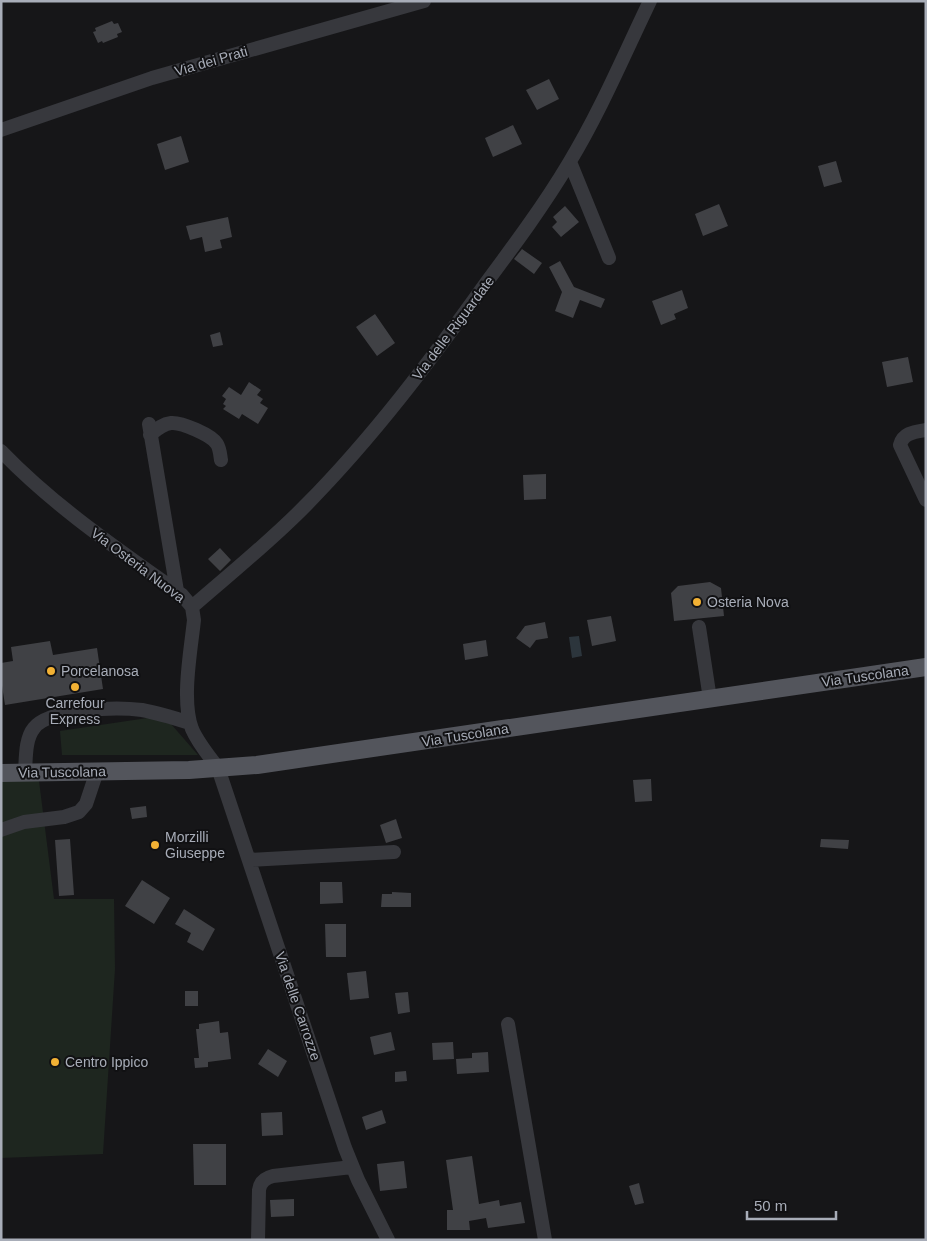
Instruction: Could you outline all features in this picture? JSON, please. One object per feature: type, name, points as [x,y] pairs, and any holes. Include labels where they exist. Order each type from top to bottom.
[{"type":"main road","name":"Via Tuscolana","points":[[1,772],[218,768],[256,765],[335,755],[926,667]]},
{"type":"street","name":"Via dei Prati","points":[[1,130],[152,78],[424,1]]},
{"type":"street","name":"Via delle Riguardate","points":[[192,607],[292,518],[355,452],[458,322],[539,210],[570,162],[593,121],[650,1]]},
{"type":"street","points":[[570,162],[609,258]]},
{"type":"street","points":[[177,591],[150,430],[169,423],[185,426],[213,439],[217,444],[221,460]]},
{"type":"street","points":[[926,430],[905,436],[900,446],[926,500]]},
{"type":"street","name":"Via Osteria Nuova","points":[[1,451],[34,484],[62,508],[177,591],[192,607],[194,620],[188,698],[190,722],[198,739],[218,768]]},
{"type":"street","points":[[698,627],[710,698]]},
{"type":"street","points":[[25,772],[30,734],[47,717],[75,712],[123,709],[153,712],[190,722]]},
{"type":"street","name":"Via delle Carrozze","points":[[218,768],[352,1167],[388,1240]]},
{"type":"street","points":[[1,830],[24,822],[64,817],[79,812],[86,804],[97,771]]},
{"type":"street","points":[[249,860],[394,852]]},
{"type":"street","points":[[508,1024],[544,1240]]},
{"type":"street","points":[[258,1240],[259,1190],[266,1178],[352,1167]]},
{"type":"shaded area","points":[[579,636],[582,656],[572,658],[569,637]]},
{"type":"shaded area","points":[[154,717],[171,724],[198,755],[62,755],[60,731]]},
{"type":"shaded area","name":"Centro Ippico","points":[[1,781],[39,781],[54,899],[114,899],[115,969],[103,1154],[1,1158]]},
{"type":"building","points":[[112,21],[114,24],[118,23],[122,32],[117,34],[118,37],[98,43],[93,32],[96,31],[95,28]]},
{"type":"building","points":[[549,79],[559,99],[537,110],[526,90]]},
{"type":"building","points":[[513,125],[522,144],[493,157],[485,138]]},
{"type":"building","points":[[181,136],[189,162],[165,170],[157,144]]},
{"type":"building","points":[[836,161],[842,182],[824,187],[818,166]]},
{"type":"building","points":[[719,204],[728,226],[703,236],[695,214]]},
{"type":"building","points":[[565,206],[579,222],[561,237],[552,227],[557,222],[553,217]]},
{"type":"building","points":[[228,217],[232,237],[220,240],[222,248],[205,252],[202,237],[190,240],[186,226]]},
{"type":"building","points":[[522,249],[542,263],[534,274],[514,259]]},
{"type":"building","points":[[560,261],[574,287],[605,299],[601,308],[580,300],[573,318],[555,311],[562,292],[549,267]]},
{"type":"building","points":[[682,290],[688,308],[674,314],[676,319],[661,325],[652,301]]},
{"type":"building","points":[[375,314],[395,343],[377,356],[356,327]]},
{"type":"building","points":[[220,332],[223,345],[213,347],[210,335]]},
{"type":"building","points":[[908,357],[913,382],[887,387],[882,362]]},
{"type":"building","points":[[249,382],[261,390],[257,395],[263,399],[260,403],[268,408],[258,424],[242,414],[239,419],[223,409],[226,406],[223,404],[226,399],[222,396],[229,387],[241,395]]},
{"type":"building","points":[[546,474],[546,499],[524,500],[523,475]]},
{"type":"building","points":[[220,548],[231,560],[220,571],[208,559]]},
{"type":"building","points":[[710,582],[721,588],[724,616],[674,621],[671,593],[678,586]]},
{"type":"building","points":[[611,616],[616,641],[592,646],[587,620]]},
{"type":"building","points":[[545,622],[548,638],[536,640],[530,648],[516,638],[525,626]]},
{"type":"building","points":[[486,640],[488,656],[465,660],[463,644]]},
{"type":"building","name":"Porcelanosa","points":[[50,641],[53,655],[97,648],[103,689],[5,705],[1,679],[1,663],[13,661],[11,647]]},
{"type":"building","points":[[651,779],[652,801],[635,802],[633,780]]},
{"type":"building","points":[[146,806],[147,817],[132,819],[130,808]]},
{"type":"building","points":[[396,819],[402,838],[386,843],[380,825]]},
{"type":"building","points":[[70,839],[74,895],[59,896],[55,840]]},
{"type":"building","points":[[821,839],[849,840],[848,849],[820,847]]},
{"type":"building","points":[[142,880],[170,898],[154,924],[125,906]]},
{"type":"building","points":[[320,882],[342,882],[343,903],[320,904]]},
{"type":"building","points":[[392,892],[411,893],[411,907],[381,907],[382,894],[392,894]]},
{"type":"building","points":[[184,909],[215,929],[203,951],[187,942],[191,933],[175,924]]},
{"type":"building","points":[[325,924],[346,924],[346,957],[326,957]]},
{"type":"building","points":[[366,971],[369,998],[350,1000],[347,973]]},
{"type":"building","points":[[185,991],[198,991],[198,1006],[185,1006]]},
{"type":"building","points":[[408,992],[410,1012],[398,1014],[395,993]]},
{"type":"building","points":[[219,1021],[220,1033],[228,1032],[231,1059],[208,1062],[208,1067],[195,1068],[194,1058],[199,1058],[196,1029],[199,1029],[199,1024]]},
{"type":"building","points":[[391,1032],[395,1050],[374,1055],[370,1037]]},
{"type":"building","points":[[453,1042],[454,1059],[433,1060],[432,1043]]},
{"type":"building","points":[[268,1049],[287,1061],[278,1077],[258,1064]]},
{"type":"building","points":[[488,1052],[489,1072],[457,1074],[456,1059],[472,1058],[472,1053]]},
{"type":"building","points":[[406,1071],[407,1081],[395,1082],[395,1072]]},
{"type":"building","points":[[382,1110],[386,1123],[366,1130],[362,1117]]},
{"type":"building","points":[[282,1112],[283,1135],[262,1136],[261,1113]]},
{"type":"building","points":[[193,1144],[226,1144],[226,1185],[194,1185]]},
{"type":"building","points":[[472,1156],[479,1204],[499,1200],[500,1206],[521,1202],[525,1223],[488,1228],[486,1218],[469,1221],[470,1230],[447,1230],[447,1210],[453,1210],[446,1160]]},
{"type":"building","points":[[404,1161],[407,1188],[380,1191],[377,1164]]},
{"type":"building","points":[[639,1183],[644,1203],[635,1205],[629,1186]]},
{"type":"building","points":[[294,1199],[294,1216],[271,1217],[270,1200]]},
{"type":"place","name":"Osteria Nova","points":[[697,602]]},
{"type":"place","name":"Porcelanosa","points":[[51,671]]},
{"type":"place","name":"Carrefour Express","points":[[75,687]]},
{"type":"place","name":"Morzilli Giuseppe","points":[[155,845]]},
{"type":"place","name":"Centro Ippico","points":[[55,1062]]}]
